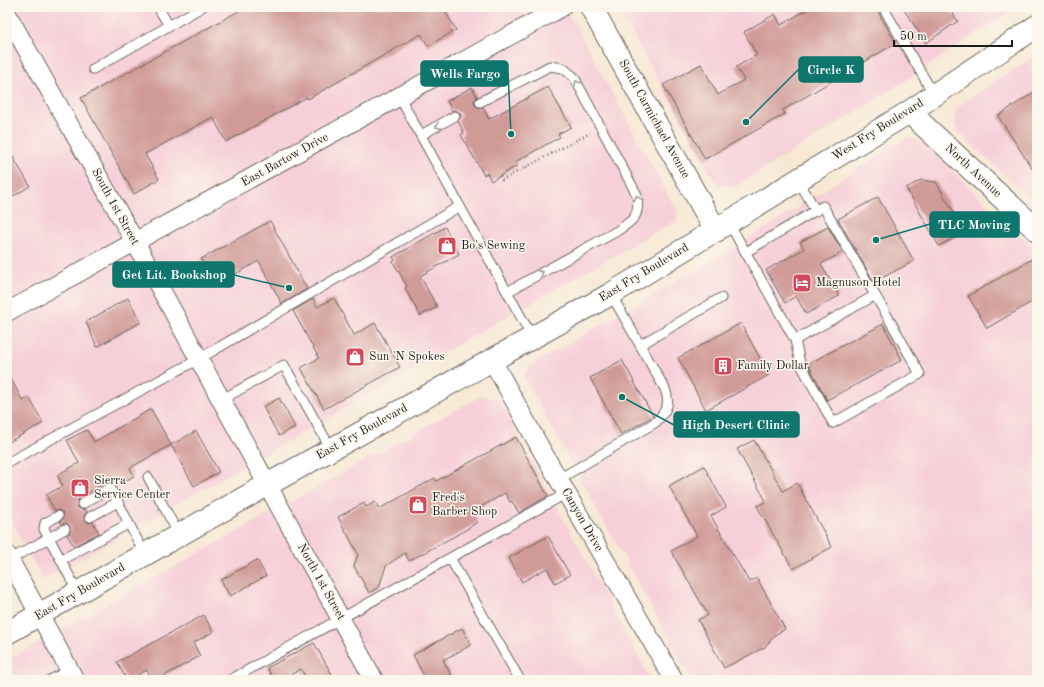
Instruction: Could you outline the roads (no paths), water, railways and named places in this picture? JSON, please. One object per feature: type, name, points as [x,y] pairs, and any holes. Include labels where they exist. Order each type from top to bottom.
[{"type":"main road","name":"South Carmichael Avenue","points":[[591,7],[723,227]]},
{"type":"main road","name":"West Fry Boulevard","points":[[723,227],[909,112],[1037,26]]},
{"type":"main road","name":"North Avenue","points":[[909,112],[1037,230]]},
{"type":"main road","name":"East Fry Boulevard","points":[[7,633],[331,449],[611,294],[723,227]]},
{"type":"street","name":"East Bartow Drive","points":[[7,312],[562,7]]},
{"type":"street","name":"South 1st Street","points":[[7,14],[135,242],[267,485]]},
{"type":"street","name":"Canyon Drive","points":[[492,360],[674,680]]},
{"type":"street","name":"North 1st Street","points":[[267,485],[374,680]]},
{"type":"street","points":[[8,557],[73,675]]},
{"type":"lane","points":[[158,7],[169,26]]},
{"type":"lane","points":[[93,70],[202,7]]},
{"type":"lane","points":[[883,7],[934,95]]},
{"type":"lane","points":[[480,102],[550,66],[563,68],[574,77],[637,195],[639,208],[634,219],[617,231],[507,292]]},
{"type":"lane","points":[[399,96],[532,337]]},
{"type":"lane","points":[[421,135],[455,116]]},
{"type":"lane","points":[[798,180],[816,211]]},
{"type":"lane","points":[[7,464],[199,359],[460,206]]},
{"type":"lane","points":[[723,227],[746,252],[795,340],[800,363],[833,423],[920,374],[891,320],[874,296],[823,206],[746,252]]},
{"type":"lane","points":[[230,680],[450,558],[563,486],[656,422],[664,412],[669,399],[611,294]]},
{"type":"lane","points":[[795,340],[874,296]]},
{"type":"lane","points":[[640,345],[721,298]]},
{"type":"lane","points":[[221,400],[284,365],[331,449]]},
{"type":"lane","points":[[148,477],[179,535]]},
{"type":"lane","points":[[82,504],[110,488],[145,555]]},
{"type":"lane","points":[[90,516],[118,502]]},
{"type":"lane","points":[[58,516],[45,523],[44,529],[78,594]]},
{"type":"lane","points":[[61,560],[128,524]]},
{"type":"lane","points":[[8,557],[65,530]]},
{"type":"lane","points":[[450,558],[520,680]]},
{"type":"lane","points":[[50,680],[73,675]]},
{"type":"place","name":"Circle K","points":[[746,122]]},
{"type":"place","name":"Wells Fargo","points":[[511,134]]},
{"type":"place","name":"TLC Moving","points":[[876,240]]},
{"type":"place","name":"Bo's Sewing","points":[[447,246]]},
{"type":"place","name":"Magnuson Hotel","points":[[802,283]]},
{"type":"place","name":"Get Lit. Bookshop","points":[[289,288]]},
{"type":"place","name":"Sun 'N Spokes","points":[[355,357]]},
{"type":"place","name":"Family Dollar","points":[[723,366]]},
{"type":"place","name":"High Desert Clinic","points":[[622,397]]},
{"type":"place","name":"Sierra Service Center","points":[[80,488]]},
{"type":"place","name":"Fred's Barber Shop","points":[[418,505]]}]
